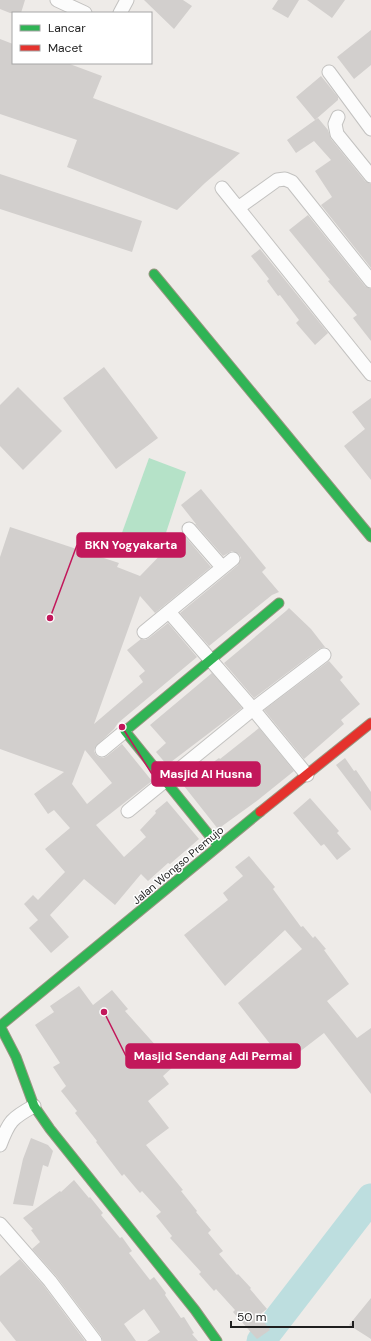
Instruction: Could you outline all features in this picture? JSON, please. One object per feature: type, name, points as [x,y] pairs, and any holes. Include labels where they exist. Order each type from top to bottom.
[{"type":"street","points":[[57,0],[83,12]]},
{"type":"street","points":[[121,12],[127,0]]},
{"type":"street","points":[[329,72],[371,129]]},
{"type":"street","points":[[338,117],[336,124],[338,134],[371,176]]},
{"type":"street","points":[[238,208],[277,180],[285,179],[292,182],[371,280]]},
{"type":"street","points":[[222,188],[367,360],[371,374]]},
{"type":"street","points":[[154,274],[371,537]]},
{"type":"street","points":[[189,529],[222,568]]},
{"type":"street","points":[[144,632],[233,559]]},
{"type":"street","points":[[102,750],[279,603]]},
{"type":"street","points":[[168,612],[253,709],[306,775]]},
{"type":"street","points":[[128,811],[253,709],[324,655]]},
{"type":"street","name":"Jalan Wongso Premujo","points":[[0,1026],[218,846],[371,723]]},
{"type":"street","points":[[125,731],[218,846]]},
{"type":"street","points":[[0,1026],[16,1057],[34,1106],[54,1135],[195,1310],[217,1341]]},
{"type":"street","points":[[0,1145],[7,1127],[14,1118],[34,1106]]},
{"type":"street","points":[[0,1224],[50,1281],[96,1341]]},
{"type":"green space","points":[[149,458],[186,472],[159,554],[119,541]]},
{"type":"building","points":[[0,0],[25,0],[21,12],[10,13],[0,9]]},
{"type":"building","points":[[144,0],[183,0],[192,6],[174,29]]},
{"type":"building","points":[[278,0],[299,0],[288,18],[272,9]]},
{"type":"building","points":[[307,0],[345,0],[332,18]]},
{"type":"building","points":[[371,30],[371,65],[354,79],[337,57]]},
{"type":"building","points":[[0,39],[12,44],[12,64],[70,64],[102,76],[93,98],[240,153],[205,183],[177,210],[67,167],[77,140],[0,114]]},
{"type":"building","points":[[321,76],[338,97],[338,100],[315,120],[296,97]]},
{"type":"building","points":[[318,118],[328,130],[331,139],[365,181],[371,184],[371,268],[321,205],[332,197],[315,171],[331,160],[314,141],[296,153],[287,140]]},
{"type":"building","points":[[0,174],[142,221],[132,252],[0,209]]},
{"type":"building","points":[[308,215],[365,286],[371,289],[371,341],[353,318],[357,315],[328,281],[330,280],[289,230]]},
{"type":"building","points":[[260,249],[328,333],[315,345],[296,323],[299,320],[280,295],[278,296],[267,281],[269,279],[251,256]]},
{"type":"building","points":[[104,367],[158,438],[116,469],[63,398]]},
{"type":"building","points":[[18,387],[62,431],[23,470],[0,446],[0,405]]},
{"type":"building","points":[[371,398],[371,480],[344,446],[365,429],[352,412]]},
{"type":"building","points":[[201,489],[266,568],[262,572],[279,592],[272,595],[209,646],[180,613],[238,565],[241,558],[239,554],[232,551],[223,556],[195,524],[181,505]]},
{"type":"building","points":[[10,527],[119,563],[117,567],[140,576],[171,544],[170,543],[183,534],[211,567],[155,613],[140,596],[94,724],[143,682],[139,676],[145,671],[127,650],[141,639],[145,640],[149,638],[168,623],[197,657],[118,723],[114,729],[95,747],[94,751],[96,755],[103,758],[122,744],[152,781],[96,825],[124,857],[146,837],[140,830],[156,813],[155,811],[167,801],[199,839],[148,881],[141,874],[115,905],[84,879],[50,915],[69,937],[51,953],[29,928],[38,920],[24,904],[33,895],[38,900],[65,872],[45,849],[70,828],[54,810],[48,814],[34,794],[64,772],[0,749],[0,557]],"holes":[[[85,750],[112,783],[87,804],[72,784]]]},
{"type":"building","points":[[289,608],[311,629],[325,647],[319,649],[254,698],[224,663]]},
{"type":"building","points":[[329,661],[343,677],[340,680],[360,704],[341,720],[344,724],[304,759],[264,710]]},
{"type":"building","points":[[212,673],[242,708],[167,765],[156,752],[166,743],[150,725]]},
{"type":"building","points":[[259,728],[294,771],[258,800],[218,829],[184,786],[197,774],[219,758],[220,759]]},
{"type":"building","points":[[345,758],[354,771],[356,770],[371,792],[371,811],[336,765]]},
{"type":"building","points":[[310,798],[339,831],[337,833],[351,849],[337,860],[324,844],[321,846],[293,813]]},
{"type":"building","points":[[249,856],[275,887],[273,889],[301,927],[303,926],[313,938],[315,936],[326,949],[324,950],[349,984],[327,1001],[357,1038],[371,1028],[371,1094],[324,1033],[285,1063],[238,1003],[302,949],[285,930],[225,986],[184,935],[228,900],[223,893],[243,876],[235,867]]},
{"type":"building","points":[[79,986],[93,1005],[112,990],[128,1009],[125,1011],[174,1066],[163,1076],[169,1084],[148,1101],[169,1128],[146,1145],[183,1190],[181,1191],[211,1230],[208,1233],[223,1251],[219,1254],[237,1275],[238,1274],[251,1288],[250,1289],[267,1309],[259,1315],[270,1330],[257,1339],[233,1312],[235,1310],[216,1289],[214,1291],[199,1274],[201,1272],[170,1238],[172,1236],[156,1216],[161,1212],[142,1191],[140,1193],[124,1174],[122,1176],[75,1113],[77,1111],[61,1091],[66,1086],[53,1067],[60,1063],[35,1025],[54,1012],[50,1006]]},
{"type":"building","points":[[31,1138],[48,1145],[53,1151],[48,1167],[43,1165],[33,1206],[13,1204],[23,1159]]},
{"type":"building","points":[[74,1180],[103,1213],[101,1215],[120,1238],[122,1237],[132,1251],[129,1253],[150,1280],[154,1277],[166,1293],[165,1295],[181,1318],[184,1317],[194,1333],[192,1334],[198,1341],[147,1341],[160,1332],[144,1309],[124,1324],[136,1341],[103,1341],[101,1336],[56,1276],[32,1249],[40,1242],[31,1230],[33,1229],[23,1218],[60,1191],[61,1192]]},
{"type":"building","points":[[20,1259],[44,1286],[85,1341],[16,1341],[0,1321],[0,1276]]},
{"type":"building","points":[[371,1298],[371,1339],[349,1325]]},
{"type":"waterway","points":[[261,1341],[371,1198]]},
{"type":"traffic: fast","points":[[154,274],[371,537]]},
{"type":"traffic: fast","points":[[218,846],[125,731],[279,603]]},
{"type":"traffic: fast","points":[[0,1026],[260,812]]},
{"type":"traffic: fast","points":[[0,1026],[16,1057],[34,1106],[50,1129],[195,1310],[217,1341]]},
{"type":"traffic: jam","points":[[260,812],[371,723]]},
{"type":"place","name":"BKN Yogyakarta","points":[[50,618]]},
{"type":"place","name":"Masjid Al Husna","points":[[122,727]]},
{"type":"place","name":"Masjid Sendang Adi Permai","points":[[104,1012]]}]
